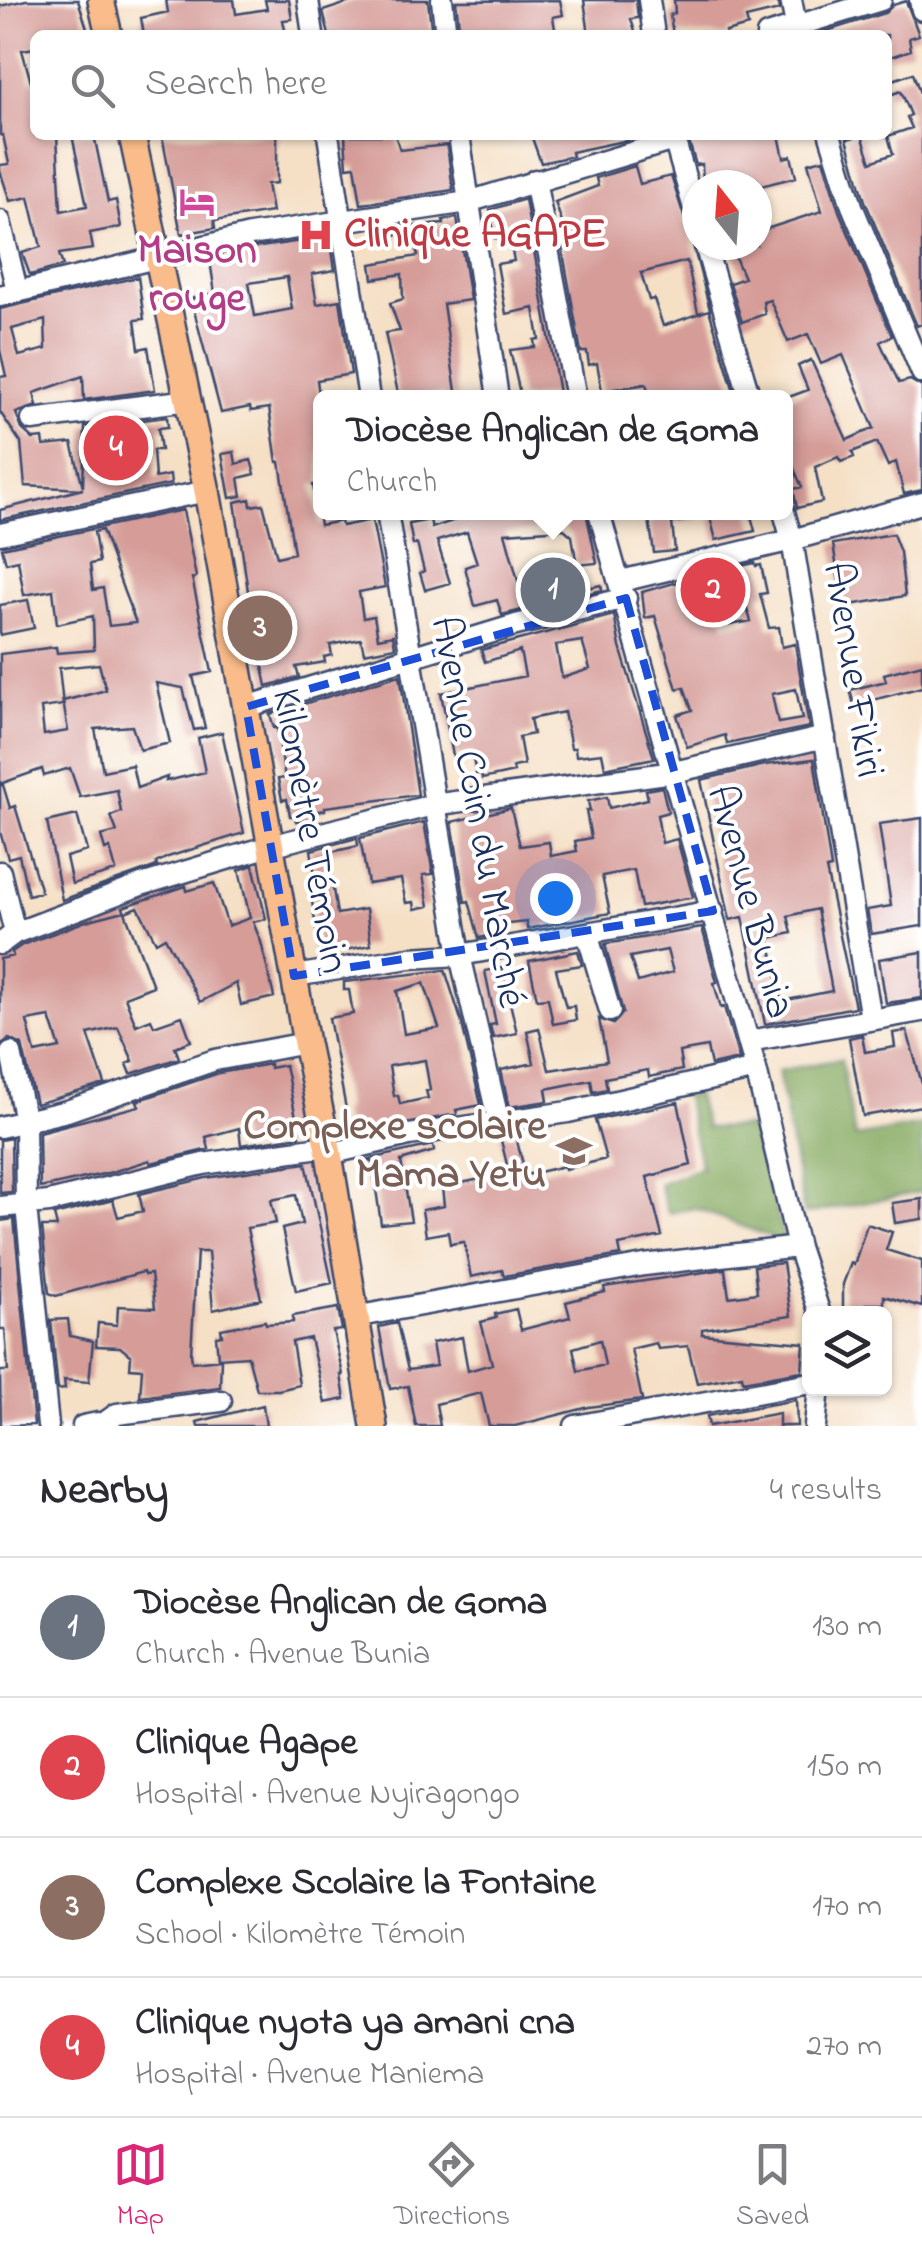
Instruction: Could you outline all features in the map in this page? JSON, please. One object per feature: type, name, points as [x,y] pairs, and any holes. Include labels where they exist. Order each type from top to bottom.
[{"type":"main road","points":[[101,0],[108,30]]},
{"type":"main road","name":"Kilomètre Témoin","points":[[133,140],[207,490],[328,1150],[374,1426]]},
{"type":"street","points":[[308,0],[312,30]]},
{"type":"street","points":[[442,0],[445,30]]},
{"type":"street","points":[[649,0],[653,30]]},
{"type":"street","points":[[791,0],[797,30],[882,0]]},
{"type":"street","points":[[920,0],[922,10]]},
{"type":"street","points":[[329,140],[367,390]]},
{"type":"street","points":[[460,140],[497,390]]},
{"type":"street","points":[[0,221],[8,293],[250,235],[468,202],[663,140]]},
{"type":"street","points":[[674,140],[683,170]]},
{"type":"street","points":[[832,140],[852,206],[922,374]]},
{"type":"street","points":[[535,180],[574,390]]},
{"type":"street","points":[[709,260],[748,390]]},
{"type":"street","points":[[32,420],[189,400]]},
{"type":"street","points":[[0,534],[207,490]]},
{"type":"street","points":[[246,707],[623,590],[922,504]]},
{"type":"street","name":"Avenue Coin du Marché","points":[[388,520],[460,955],[499,1123]]},
{"type":"street","name":"Avenue Bunia","points":[[601,520],[756,1069],[798,1247],[817,1306]]},
{"type":"street","name":"Avenue Fikiri","points":[[786,520],[871,1018]]},
{"type":"street","points":[[0,872],[8,938],[141,884],[433,805],[674,772],[825,738]]},
{"type":"street","points":[[294,976],[410,958],[460,955],[712,911]]},
{"type":"street","points":[[587,933],[610,1012]]},
{"type":"street","points":[[748,1041],[922,1011]]},
{"type":"street","points":[[0,1127],[67,1111],[214,1060],[306,1043]]},
{"type":"street","points":[[11,1053],[25,1120],[26,1206],[48,1426]]},
{"type":"street","points":[[0,1207],[26,1206],[202,1164],[328,1150],[568,1112],[756,1069]]},
{"type":"street","points":[[354,1317],[644,1264],[798,1247]]},
{"type":"street","points":[[575,1426],[802,1384]]},
{"type":"street","points":[[815,1426],[818,1396]]},
{"type":"street","points":[[98,1425],[118,1414],[221,1401]]},
{"type":"highlighted area","points":[[626,598],[713,911],[294,976],[246,707]]},
{"type":"green space","points":[[841,1059],[855,1137],[922,1125],[922,1192],[804,1214],[778,1071]]},
{"type":"green space","points":[[696,1094],[706,1128],[750,1127],[786,1243],[695,1208],[668,1213],[659,1184],[701,1167],[685,1096]]},
{"type":"building","points":[[26,0],[78,0],[87,30],[30,30],[30,49],[22,50],[30,78],[30,140],[57,140],[61,211],[87,206],[73,140],[95,140],[108,202],[116,200],[121,227],[90,233],[93,249],[59,254],[63,266],[30,275],[22,253],[41,247],[29,197],[10,201],[0,171],[0,165],[9,164],[0,135],[0,6]]},
{"type":"building","points":[[166,0],[234,0],[236,14],[267,9],[265,0],[289,0],[292,19],[283,20],[285,30],[143,30],[141,18],[168,12]]},
{"type":"building","points":[[356,0],[428,0],[431,30],[328,30],[323,11]]},
{"type":"building","points":[[560,0],[563,15],[553,17],[555,30],[459,30],[456,1]]},
{"type":"building","points":[[584,0],[636,0],[638,18],[631,19],[634,30],[588,30]]},
{"type":"building","points":[[674,0],[778,0],[779,10],[746,18],[748,26],[733,30],[672,30],[670,15],[675,13]]},
{"type":"building","points":[[906,1],[919,35],[909,38],[911,50],[892,56],[892,30],[830,30],[885,13]]},
{"type":"building","points":[[913,73],[922,99],[922,324],[917,326],[865,201],[847,140],[864,140],[871,162],[893,154],[889,140],[892,135],[912,128],[901,91],[892,94],[892,80]]},
{"type":"building","points":[[163,140],[277,140],[277,183],[267,184],[272,212],[214,221],[215,228],[181,234]]},
{"type":"building","points":[[345,140],[397,140],[400,150],[447,145],[453,190],[361,204],[355,166],[347,167]]},
{"type":"building","points":[[533,140],[628,140],[571,152],[572,156],[541,163]]},
{"type":"building","points":[[688,140],[780,140],[784,158],[791,156],[796,177],[772,183],[772,170],[702,170],[702,164],[696,165]]},
{"type":"building","points":[[823,159],[839,211],[892,336],[880,342],[899,383],[910,380],[922,387],[922,490],[904,494],[896,462],[888,466],[877,442],[852,452],[854,457],[841,462],[838,457],[815,467],[822,502],[797,508],[793,489],[802,487],[793,466],[793,395],[808,390],[798,366],[811,360],[847,440],[874,428],[843,355],[821,364],[808,334],[788,342],[770,300],[763,302],[765,314],[742,322],[730,283],[744,278],[736,260],[772,260],[772,227],[822,211],[808,163]]},
{"type":"building","points":[[635,166],[640,184],[671,176],[682,210],[682,260],[697,260],[734,390],[648,390],[646,384],[602,390],[597,363],[589,365],[587,352],[581,352],[561,242],[568,240],[555,202],[598,186],[596,178]],"holes":[[[687,261],[698,313],[706,311],[663,326],[654,299],[649,300],[641,273]]]},
{"type":"building","points":[[525,199],[558,390],[519,390],[510,350],[535,347],[534,340],[539,339],[534,308],[506,314],[497,264],[514,261],[509,236],[495,238],[490,210]]},
{"type":"building","points":[[457,218],[470,300],[443,304],[456,390],[397,390],[385,333],[400,331],[390,303],[403,299],[402,274],[373,279],[371,264],[418,256],[412,232],[387,236],[385,228],[444,224],[443,220]]},
{"type":"building","points":[[330,237],[335,270],[312,274],[317,304],[340,300],[351,374],[317,380],[318,390],[313,390],[313,520],[319,520],[320,525],[341,521],[342,526],[372,520],[385,587],[359,592],[363,618],[374,616],[378,638],[393,635],[395,647],[364,653],[361,639],[330,645],[332,655],[324,657],[325,662],[296,667],[299,677],[267,686],[251,612],[235,502],[250,499],[251,506],[263,504],[277,557],[294,553],[280,462],[269,408],[221,413],[191,299],[215,293],[210,261],[237,256],[236,253]],"holes":[[[287,277],[292,309],[255,316],[249,283]]]},
{"type":"building","points":[[138,277],[144,319],[135,320],[139,349],[148,347],[155,390],[84,400],[83,376],[34,393],[37,406],[16,413],[22,429],[33,439],[43,438],[44,446],[72,443],[83,487],[85,427],[167,417],[168,427],[158,428],[161,450],[153,450],[155,478],[170,475],[171,484],[0,520],[0,510],[83,489],[25,486],[21,443],[0,412],[0,377],[6,376],[0,350],[0,309]],"holes":[[[45,320],[46,349],[19,356],[12,329]]]},
{"type":"building","points":[[234,452],[236,464],[251,460],[255,474],[239,478],[242,496],[230,498],[222,454]]},
{"type":"building","points":[[183,510],[196,577],[192,578],[212,672],[193,676],[205,728],[194,730],[183,688],[156,683],[170,743],[140,750],[132,726],[95,729],[103,771],[132,765],[137,788],[167,777],[166,781],[205,772],[198,738],[222,732],[244,833],[168,857],[157,866],[62,900],[47,822],[77,815],[87,851],[66,857],[72,884],[116,871],[110,848],[105,850],[101,836],[117,832],[111,816],[121,812],[117,790],[80,797],[70,768],[44,776],[42,769],[0,784],[0,654],[56,647],[57,653],[94,650],[93,616],[57,624],[53,590],[24,595],[18,560],[6,563],[2,548]],"holes":[[[102,530],[124,592],[136,623],[109,626],[103,588],[93,590],[90,564],[99,562],[94,532]],[[99,664],[106,690],[63,701],[68,731],[44,735],[41,708],[63,705],[59,668]]]},
{"type":"building","points":[[430,520],[432,528],[456,520],[588,520],[597,563],[577,565],[572,536],[564,529],[505,533],[520,588],[577,571],[583,589],[601,585],[602,590],[502,615],[497,600],[475,606],[465,567],[477,563],[467,532],[437,541],[450,583],[425,590],[420,573],[424,571],[409,524]]},
{"type":"building","points":[[649,520],[690,520],[672,523],[675,551],[654,553]]},
{"type":"building","points":[[711,520],[752,520],[755,531],[716,540]]},
{"type":"building","points":[[893,534],[900,552],[905,596],[843,606],[833,544]]},
{"type":"building","points":[[761,565],[767,593],[760,594],[769,628],[779,627],[782,647],[795,644],[809,727],[727,744],[725,735],[687,747],[677,715],[692,710],[684,687],[677,689],[655,616],[645,618],[642,592],[699,576],[704,597],[716,594],[725,626],[751,621],[743,596],[736,597],[732,575],[738,574],[736,567]],"holes":[[[796,689],[802,719],[778,723],[772,694]]]},
{"type":"building","points":[[28,600],[34,628],[0,635],[0,605]]},
{"type":"building","points":[[614,615],[654,758],[605,768],[602,753],[576,756],[564,712],[530,719],[533,734],[519,737],[524,765],[513,767],[514,772],[482,779],[481,773],[476,774],[472,753],[453,756],[441,693],[525,676],[520,651],[485,662],[481,650]],"holes":[[[582,641],[590,669],[562,678],[556,645]]]},
{"type":"building","points":[[922,664],[922,687],[854,705],[850,690],[886,681],[884,674]]},
{"type":"building","points":[[400,675],[418,795],[325,807],[312,812],[313,819],[296,821],[295,816],[290,816],[287,799],[282,800],[278,779],[285,778],[277,727],[274,728],[270,714]]},
{"type":"building","points":[[814,759],[831,868],[826,869],[855,1007],[765,1024],[743,917],[730,920],[701,780],[765,765]],"holes":[[[817,909],[832,991],[782,1001],[769,938],[792,933],[788,916]]]},
{"type":"building","points":[[0,785],[10,808],[15,806],[41,892],[28,895],[19,855],[8,858],[0,832]]},
{"type":"building","points":[[662,787],[668,812],[657,815],[662,843],[677,839],[693,897],[641,907],[634,870],[602,876],[610,913],[527,929],[527,922],[491,926],[493,935],[479,938],[469,901],[465,902],[452,822],[511,808],[520,846],[549,842],[551,856],[577,851],[575,841],[591,838],[588,801],[607,797],[609,808],[648,799],[646,790]]},
{"type":"building","points":[[922,818],[922,926],[871,934],[867,910],[891,906],[879,824]]},
{"type":"building","points":[[424,822],[433,874],[423,875],[429,906],[415,909],[414,902],[406,903],[401,879],[368,884],[360,838]]},
{"type":"building","points":[[357,838],[358,846],[327,853],[337,914],[366,909],[371,945],[320,955],[312,901],[319,900],[311,850]]},
{"type":"building","points":[[253,865],[266,919],[253,922],[274,997],[241,1005],[236,983],[200,1002],[165,937],[156,942],[138,907],[125,912],[153,986],[125,997],[136,1025],[151,1019],[154,1026],[182,1016],[191,1041],[175,1047],[179,1058],[131,1074],[127,1064],[133,1061],[118,1027],[88,1034],[105,1084],[36,1104],[22,1045],[9,1039],[0,1045],[0,959],[13,956],[12,952],[22,945],[186,886],[187,891],[214,883],[228,926],[250,918],[239,870]],"holes":[[[50,1017],[60,1048],[35,1053],[27,1021]]]},
{"type":"building","points":[[702,928],[721,1008],[724,1007],[739,1059],[711,1065],[707,1047],[679,1052],[682,1070],[649,1077],[648,1070],[605,1078],[607,1089],[593,1092],[591,1080],[546,1089],[548,1101],[509,1107],[501,1070],[534,1063],[527,1031],[539,1028],[549,1070],[607,1061],[599,1019],[613,1024],[623,1013],[605,944]],"holes":[[[667,950],[673,972],[638,982],[630,957]]]},
{"type":"building","points":[[578,951],[582,965],[556,969],[566,1007],[574,1006],[576,1020],[553,1024],[548,998],[537,999],[529,961]]},
{"type":"building","points":[[922,952],[922,998],[886,1003],[879,959]]},
{"type":"building","points":[[502,968],[517,1033],[493,1038],[490,1025],[496,1024],[485,971]]},
{"type":"building","points":[[445,970],[481,1105],[456,1110],[457,1114],[346,1136],[342,1110],[346,1109],[329,1018],[353,1014],[344,982]],"holes":[[[424,983],[439,1028],[404,1034],[397,991]],[[425,1060],[428,1098],[400,1104],[398,1095],[394,1096],[389,1066]]]},
{"type":"building","points":[[907,1031],[922,1084],[922,1106],[863,1116],[849,1038],[862,1035],[865,1052],[895,1047],[893,1033]]},
{"type":"building","points":[[270,1064],[270,1068],[285,1065],[300,1136],[241,1145],[239,1128],[206,1137],[209,1149],[40,1188],[39,1132],[139,1106],[137,1101],[219,1073]]},
{"type":"building","points":[[678,1102],[691,1165],[647,1177],[662,1236],[619,1245],[621,1255],[504,1276],[502,1270],[471,1277],[464,1242],[450,1244],[448,1232],[426,1236],[422,1210],[444,1206],[442,1187],[509,1173],[500,1136],[515,1134],[526,1175],[564,1166],[565,1169],[606,1159],[595,1120]]},
{"type":"building","points":[[11,1138],[12,1192],[0,1193],[0,1140]]},
{"type":"building","points":[[433,1145],[434,1151],[401,1161],[411,1221],[381,1224],[372,1161],[361,1161]]},
{"type":"building","points":[[306,1163],[332,1283],[296,1291],[282,1229],[302,1224],[296,1195],[271,1200],[276,1223],[247,1228],[261,1299],[213,1310],[208,1252],[197,1252],[192,1362],[221,1359],[220,1387],[140,1397],[142,1369],[130,1368],[131,1356],[120,1347],[96,1346],[98,1323],[117,1325],[118,1306],[155,1308],[151,1274],[143,1272],[56,1296],[49,1293],[42,1227],[57,1227],[54,1215],[113,1200],[118,1217],[143,1211],[139,1194],[206,1178]]},
{"type":"building","points":[[922,1199],[922,1219],[895,1223],[892,1203]]},
{"type":"building","points":[[14,1219],[34,1425],[1,1426],[0,1371],[8,1371],[5,1329],[0,1329],[0,1221]]},
{"type":"building","points":[[867,1224],[892,1232],[886,1250],[922,1261],[922,1307],[884,1296],[884,1304],[843,1306],[843,1284],[851,1263],[854,1265]]},
{"type":"building","points":[[783,1263],[791,1316],[702,1329],[702,1334],[802,1343],[802,1371],[743,1381],[742,1375],[697,1383],[688,1346],[658,1349],[656,1343],[631,1349],[642,1400],[589,1407],[515,1426],[489,1426],[481,1393],[436,1404],[440,1426],[416,1426],[408,1386],[390,1389],[379,1327],[397,1323],[408,1370],[436,1366],[432,1343],[462,1337],[468,1371],[492,1364],[481,1322],[496,1318],[495,1314],[516,1309],[521,1330],[570,1317],[566,1302],[605,1292],[604,1287],[725,1269],[729,1297],[757,1293],[754,1266]],"holes":[[[600,1340],[605,1365],[578,1371],[573,1348]]]},
{"type":"building","points":[[338,1308],[342,1330],[333,1331],[345,1399],[325,1403],[310,1338],[292,1342],[299,1385],[279,1390],[257,1390],[248,1356],[218,1358],[216,1336],[222,1335],[221,1329],[265,1321],[293,1322],[293,1316]]},
{"type":"building","points":[[68,1319],[70,1336],[93,1341],[89,1382],[64,1380],[65,1389],[58,1390],[51,1320]]},
{"type":"building","points":[[796,1400],[797,1426],[779,1426],[779,1413],[709,1426],[707,1416]]},
{"type":"building","points":[[263,1405],[266,1426],[198,1426],[197,1422]]},
{"type":"place","name":"Maison rouge","points":[[197,202]]},
{"type":"place","name":"Clinique AGAPE","points":[[316,235]]},
{"type":"place","name":"Clinique nyota ya amani cna","points":[[116,448]]},
{"type":"place","name":"Diocèse Anglican de Goma","points":[[553,590]]},
{"type":"place","name":"Clinique Agape","points":[[713,590]]},
{"type":"place","name":"Complexe Scolaire la Fontaine","points":[[260,628]]},
{"type":"place","name":"Complexe scolaire Mama Yetu","points":[[574,1151]]}]
